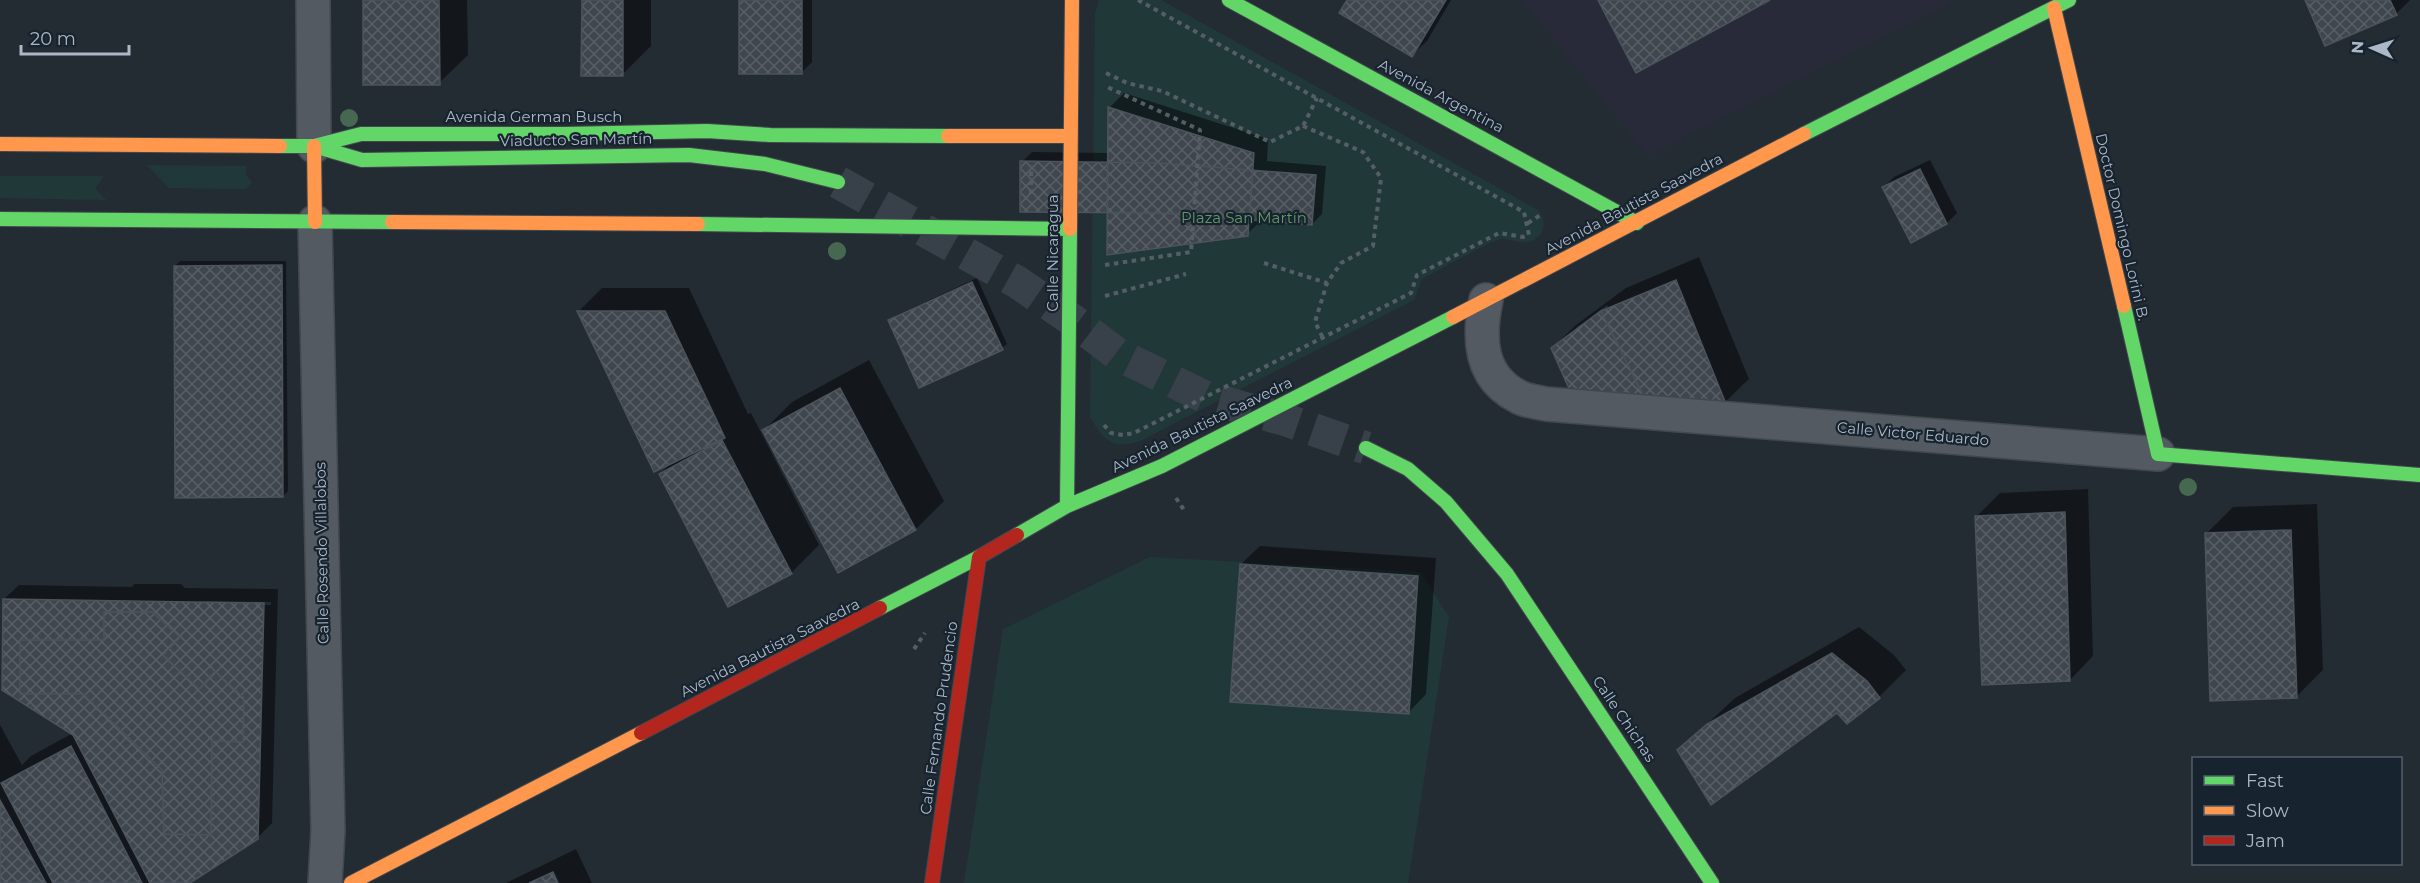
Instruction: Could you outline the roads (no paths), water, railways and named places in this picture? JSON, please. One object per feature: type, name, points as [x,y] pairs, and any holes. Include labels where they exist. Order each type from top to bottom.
[{"type":"main road","name":"Calle Nicaragua","points":[[1067,506],[1072,0]]},
{"type":"main road","name":"Avenida Argentina","points":[[1229,0],[1637,223]]},
{"type":"main road","name":"Avenida Bautista Saavedra","points":[[351,883],[980,557],[1067,506],[1162,466],[1637,223],[1829,121],[2069,0]]},
{"type":"main road","name":"Doctor Domingo Lorini B.","points":[[2054,8],[2158,454]]},
{"type":"main road","name":"Avenida German Busch","points":[[0,144],[314,146],[361,134],[707,131],[770,135],[1070,136]]},
{"type":"main road","name":"Viaducto San Martín","points":[[314,146],[362,160],[689,155],[765,164],[838,182]]},
{"type":"main road","points":[[314,146],[315,222]]},
{"type":"main road","points":[[0,219],[870,225],[1070,229]]},
{"type":"main road","name":"Calle Chichas","points":[[1366,448],[1407,469],[1446,502],[1507,574],[1712,883]]},
{"type":"main road","name":"Calle Victor Eduardo","points":[[2158,454],[2420,475]]},
{"type":"main road","name":"Calle Fernando Prudencio","points":[[932,883],[980,557]]},
{"type":"street","points":[[313,0],[314,146]]},
{"type":"street","name":"Calle Rosendo Villalobos","points":[[315,222],[328,831],[325,883]]},
{"type":"street","name":"Calle Victor Eduardo","points":[[1486,300],[1481,325],[1482,353],[1496,380],[1519,398],[1546,404],[2158,454]]},
{"type":"tunnel","points":[[838,182],[1017,282],[1117,354],[1205,397],[1286,420],[1366,448]]},
{"type":"park label","name":"Plaza San Martín","points":[[1244,218]]}]
